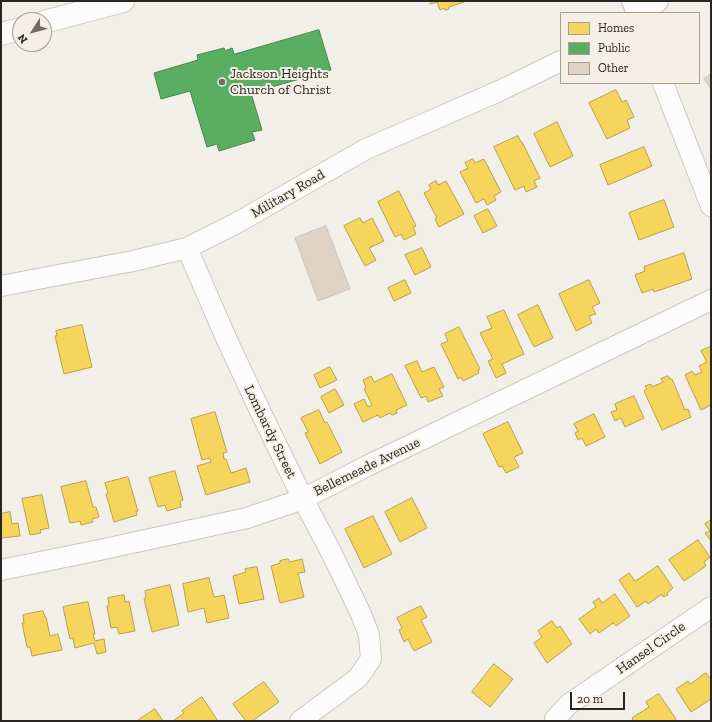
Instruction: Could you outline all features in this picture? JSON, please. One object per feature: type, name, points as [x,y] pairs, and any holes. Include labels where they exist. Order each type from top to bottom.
[{"type":"street","points":[[52,20],[123,1]]},
{"type":"street","points":[[632,1],[636,12]]},
{"type":"street","points":[[645,12],[658,1]]},
{"type":"street","points":[[1,34],[12,31]]},
{"type":"street","name":"Military Road","points":[[1,286],[133,261],[187,248],[235,224],[366,149],[497,92],[560,61]]},
{"type":"street","points":[[664,84],[711,206]]},
{"type":"street","name":"Lombardy Street","points":[[187,248],[258,408],[302,499],[332,554],[361,614],[369,635],[371,659],[358,678],[300,721]]},
{"type":"street","name":"Bellemeade Avenue","points":[[1,570],[247,518],[302,499],[367,466],[711,300]]},
{"type":"street","name":"Hansel Circle","points":[[555,720],[569,704],[711,607]]},
{"type":"building: Homes","points":[[430,1],[467,1],[449,7],[449,9],[445,10],[444,8],[440,10],[437,2],[431,4]]},
{"type":"building: Homes","points":[[616,90],[622,102],[626,100],[634,117],[627,120],[630,128],[607,139],[589,103]]},
{"type":"building: Homes","points":[[557,122],[573,156],[550,167],[534,134]]},
{"type":"building: Homes","points":[[518,136],[540,178],[534,181],[537,187],[526,192],[524,186],[515,190],[494,147]]},
{"type":"building: Homes","points":[[644,147],[652,166],[608,185],[600,165]]},
{"type":"building: Homes","points":[[473,159],[475,163],[484,159],[501,192],[494,196],[496,200],[487,205],[484,199],[476,203],[460,172],[468,168],[465,163]]},
{"type":"building: Homes","points":[[436,181],[438,185],[446,181],[464,214],[439,227],[435,219],[437,218],[424,193],[431,189],[429,185]]},
{"type":"building: Homes","points":[[399,191],[416,226],[413,227],[416,234],[404,240],[401,234],[395,237],[378,202]]},
{"type":"building: Homes","points":[[664,200],[674,227],[639,240],[629,213]]},
{"type":"building: Homes","points":[[488,209],[497,226],[483,233],[474,216]]},
{"type":"building: Homes","points":[[360,218],[363,223],[372,218],[384,241],[369,248],[376,260],[365,266],[344,226]]},
{"type":"building: Homes","points":[[422,248],[431,267],[415,275],[405,255]]},
{"type":"building: Homes","points":[[684,253],[692,279],[654,292],[653,289],[642,293],[635,275],[645,271],[644,267]]},
{"type":"building: Homes","points":[[405,280],[411,293],[394,301],[388,288]]},
{"type":"building: Homes","points":[[589,280],[600,303],[592,307],[596,314],[589,316],[592,323],[576,331],[559,294]]},
{"type":"building: Homes","points":[[538,305],[553,338],[534,347],[518,315]]},
{"type":"building: Homes","points":[[504,310],[524,354],[502,364],[506,373],[496,378],[488,361],[493,359],[480,333],[492,328],[487,317]]},
{"type":"building: Homes","points":[[82,325],[92,367],[64,374],[55,336],[57,336],[56,331]]},
{"type":"building: Homes","points":[[459,327],[480,369],[478,370],[479,373],[463,381],[461,377],[458,379],[441,344],[448,341],[445,334]]},
{"type":"building: Homes","points":[[710,347],[711,405],[701,410],[685,375],[692,371],[695,375],[702,372],[699,366],[707,362],[701,351]]},
{"type":"building: Homes","points":[[417,361],[422,372],[434,367],[444,387],[439,389],[443,396],[428,402],[426,396],[421,398],[405,366]]},
{"type":"building: Homes","points":[[330,367],[337,380],[320,388],[314,375]]},
{"type":"building: Homes","points":[[392,374],[407,405],[396,410],[397,413],[392,415],[390,413],[380,418],[378,415],[363,422],[354,404],[364,399],[368,407],[372,405],[364,389],[366,388],[363,380],[371,376],[374,382]]},
{"type":"building: Homes","points":[[668,376],[672,379],[685,410],[688,409],[691,417],[662,430],[644,391],[647,389],[645,386],[651,384],[652,387],[663,382],[661,379]]},
{"type":"building: Homes","points":[[335,389],[344,405],[329,413],[321,397]]},
{"type":"building: Homes","points":[[634,396],[644,418],[625,427],[621,418],[615,421],[611,412],[617,410],[615,404]]},
{"type":"building: Homes","points":[[319,410],[325,423],[327,422],[342,452],[320,464],[305,433],[308,432],[301,418]]},
{"type":"building: Homes","points":[[215,412],[227,452],[223,453],[224,459],[226,459],[231,473],[246,468],[250,482],[206,495],[197,466],[211,462],[210,458],[202,460],[191,419]]},
{"type":"building: Homes","points":[[594,414],[605,437],[586,446],[582,438],[578,440],[575,433],[578,431],[574,424]]},
{"type":"building: Homes","points":[[508,422],[523,453],[514,457],[519,467],[506,473],[502,466],[499,467],[483,434]]},
{"type":"building: Homes","points":[[175,471],[183,500],[180,501],[181,507],[167,511],[165,505],[158,507],[149,478]]},
{"type":"building: Homes","points":[[128,477],[138,511],[136,511],[137,515],[114,522],[106,494],[108,493],[105,483]]},
{"type":"building: Homes","points":[[86,481],[93,507],[96,507],[99,517],[92,519],[93,522],[81,525],[80,521],[70,523],[61,487]]},
{"type":"building: Homes","points":[[42,495],[49,528],[40,530],[41,533],[30,535],[22,499]]},
{"type":"building: Homes","points":[[412,498],[427,528],[400,542],[385,512]]},
{"type":"building: Homes","points":[[10,512],[12,524],[18,523],[20,536],[1,538],[1,514]]},
{"type":"building: Homes","points":[[373,516],[392,554],[364,568],[345,529]]},
{"type":"building: Homes","points":[[711,520],[711,541],[705,533],[710,531],[705,524]]},
{"type":"building: Homes","points":[[698,540],[710,557],[704,562],[706,566],[684,581],[669,560]]},
{"type":"building: Homes","points":[[288,559],[290,562],[302,559],[305,572],[298,573],[304,597],[280,603],[271,566]]},
{"type":"building: Homes","points":[[658,566],[673,588],[667,593],[668,595],[663,597],[662,594],[648,604],[646,601],[637,607],[619,580],[629,573],[635,581]]},
{"type":"building: Homes","points":[[257,567],[264,599],[239,604],[233,576],[246,572],[245,569]]},
{"type":"building: Homes","points":[[209,578],[214,597],[224,595],[229,618],[207,623],[204,608],[188,612],[183,584]]},
{"type":"building: Homes","points":[[170,585],[179,625],[152,632],[144,599],[146,598],[145,591]]},
{"type":"building: Homes","points":[[615,594],[630,616],[616,626],[613,623],[599,633],[596,629],[590,634],[579,619],[596,607],[593,602],[599,598],[602,603]]},
{"type":"building: Homes","points":[[124,595],[125,602],[129,601],[135,631],[119,634],[117,627],[111,628],[107,606],[109,605],[108,598]]},
{"type":"building: Homes","points":[[88,602],[95,634],[93,634],[95,641],[104,639],[106,652],[97,654],[94,643],[75,648],[73,638],[70,639],[63,607]]},
{"type":"building: Homes","points":[[421,606],[427,617],[421,620],[432,642],[414,651],[408,639],[404,642],[399,630],[402,628],[397,618]]},
{"type":"building: Homes","points":[[43,611],[46,617],[50,636],[58,634],[62,650],[32,656],[30,647],[27,647],[22,623],[24,623],[23,615]]},
{"type":"building: Homes","points":[[552,621],[557,628],[560,626],[572,644],[547,663],[534,643],[542,637],[538,631]]},
{"type":"building: Homes","points":[[494,664],[513,679],[490,707],[472,692]]},
{"type":"building: Homes","points":[[706,673],[711,680],[711,699],[691,712],[676,689],[688,681],[690,684]]},
{"type":"building: Homes","points":[[264,682],[279,702],[252,721],[246,721],[233,704]]},
{"type":"building: Homes","points":[[659,694],[676,719],[673,721],[633,721],[632,718],[649,707],[646,702]]},
{"type":"building: Homes","points":[[202,697],[218,721],[174,720],[184,713],[182,711]]},
{"type":"building: Homes","points":[[155,709],[163,721],[137,721]]},
{"type":"building: Public","name":"Jackson Heights Church of Christ","points":[[319,30],[331,70],[251,93],[262,130],[252,132],[255,140],[219,151],[217,144],[207,147],[190,91],[161,99],[154,73],[198,60],[197,55],[224,48],[225,51],[232,48],[234,54]]},
{"type":"building: Other","points":[[711,74],[711,89],[704,79]]},
{"type":"building: Other","points":[[326,226],[350,289],[318,301],[295,238]]},
{"type":"place","name":"Jackson Heights Church of Christ","points":[[222,82]]}]
